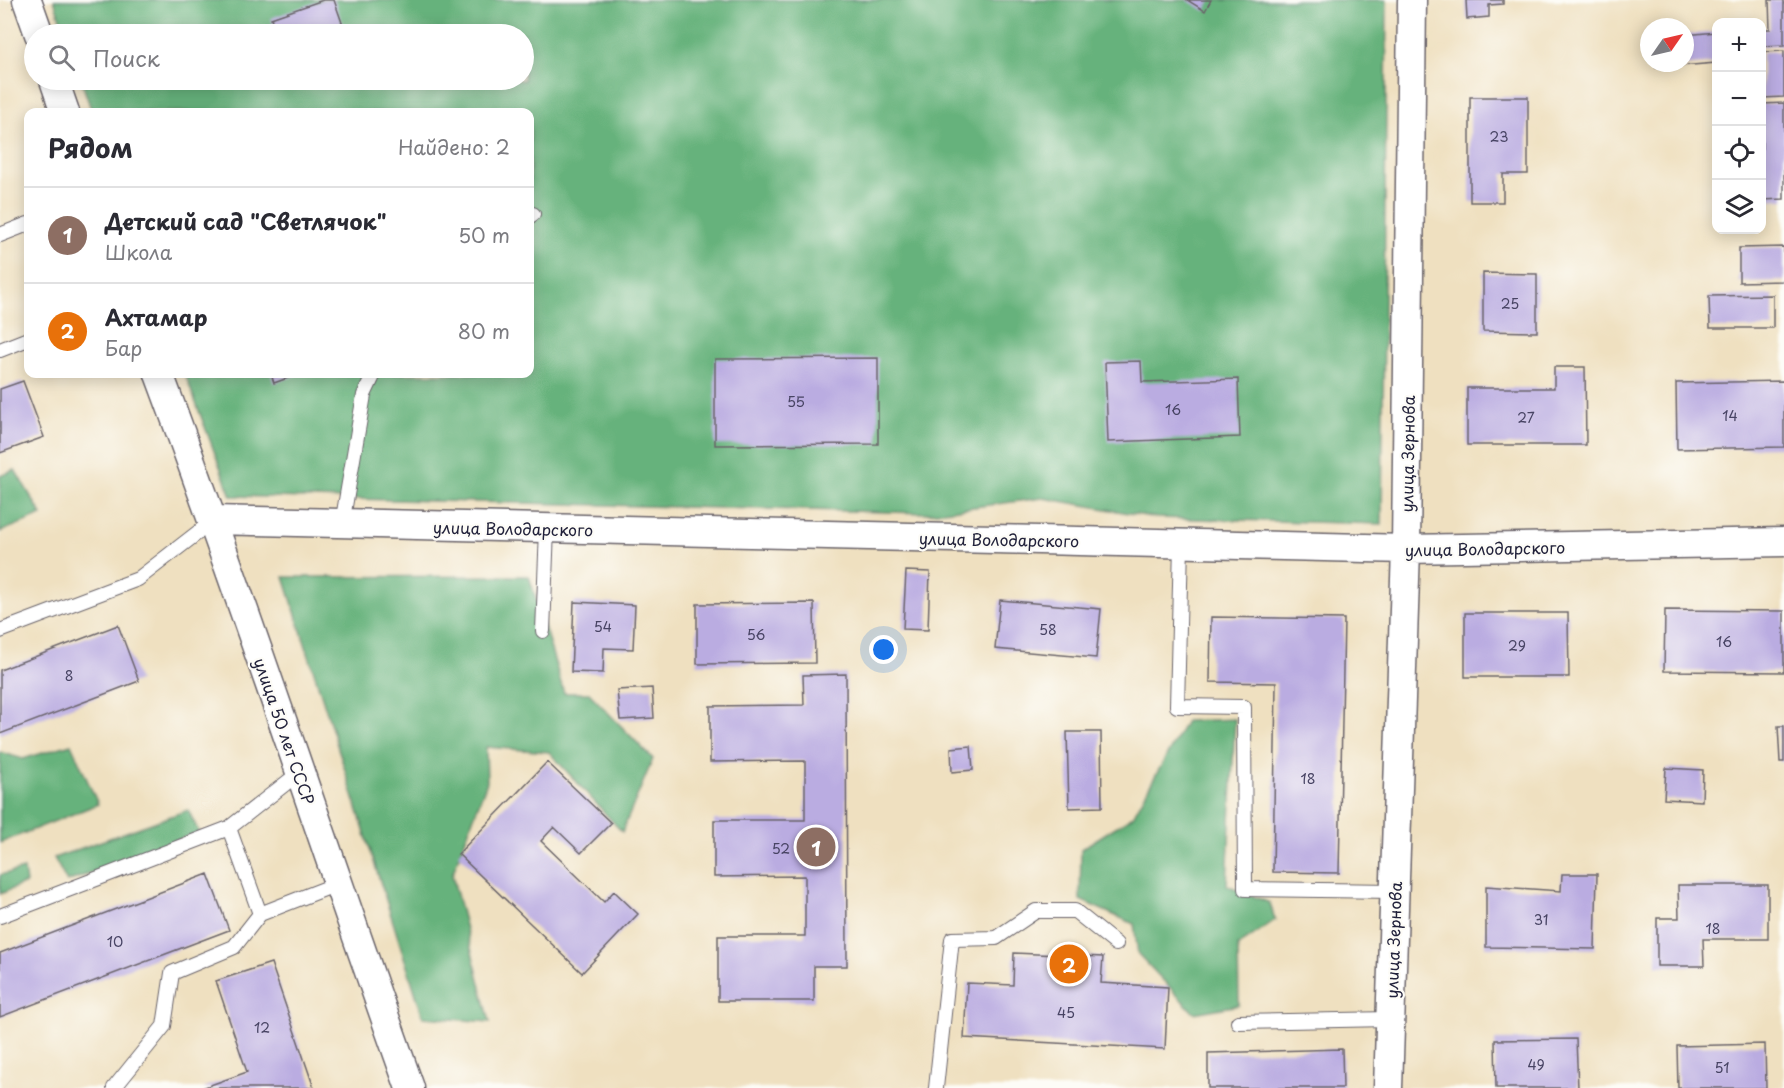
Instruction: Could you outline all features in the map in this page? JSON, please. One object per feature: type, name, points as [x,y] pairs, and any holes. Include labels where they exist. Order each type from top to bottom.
[{"type":"street","points":[[27,0],[35,24]]},
{"type":"street","name":"улица Зернова","points":[[1388,1088],[1406,549],[1412,0]]},
{"type":"street","points":[[57,90],[64,108]]},
{"type":"street","name":"улица 50 лет СССР","points":[[161,378],[214,520],[337,884],[410,1088]]},
{"type":"street","name":"улица Володарского","points":[[214,520],[1406,549],[1784,542]]},
{"type":"lane","points":[[0,235],[24,226]]},
{"type":"lane","points":[[0,350],[24,341]]},
{"type":"lane","points":[[342,524],[364,395],[372,378]]},
{"type":"lane","points":[[0,631],[138,579],[214,520]]},
{"type":"lane","points":[[543,631],[547,529]]},
{"type":"lane","points":[[1181,544],[1177,706],[1244,707],[1245,890],[1395,891]]},
{"type":"lane","points":[[0,916],[229,828],[299,773]]},
{"type":"lane","points":[[229,828],[260,914]]},
{"type":"lane","points":[[114,1088],[164,1026],[172,973],[234,947],[260,914],[337,884]]},
{"type":"lane","points":[[936,1088],[952,939],[996,938],[1036,911],[1076,911],[1116,944]]},
{"type":"lane","points":[[1239,1022],[1390,1019]]},
{"type":"green space","points":[[54,0],[1387,0],[1382,524],[1157,518],[1043,498],[928,513],[231,496],[187,378],[534,378],[534,108],[91,108],[84,90],[534,90],[534,24],[62,24]]},
{"type":"green space","points":[[15,470],[42,515],[0,532],[0,476]]},
{"type":"green space","points":[[529,576],[564,693],[589,693],[653,759],[622,832],[549,752],[486,747],[487,782],[452,875],[490,1022],[423,1017],[284,577]]},
{"type":"green space","points":[[1235,719],[1227,885],[1270,903],[1275,920],[1238,946],[1239,1005],[1194,1013],[1138,954],[1134,924],[1080,900],[1081,849],[1133,816],[1186,721]]},
{"type":"green space","points":[[71,744],[98,804],[0,843],[0,752],[23,759]]},
{"type":"green space","points":[[188,810],[199,832],[67,882],[54,858]]},
{"type":"green space","points":[[24,869],[26,883],[0,894],[0,875]]},
{"type":"building","points":[[323,0],[334,0],[342,24],[273,24],[271,18]]},
{"type":"building","points":[[1187,0],[1211,0],[1205,11]]},
{"type":"building","points":[[1466,0],[1503,0],[1503,4],[1489,5],[1489,17],[1467,19]]},
{"type":"building","points":[[1769,0],[1784,0],[1784,45],[1766,46],[1766,29],[1770,29]]},
{"type":"building","points":[[1712,32],[1712,63],[1694,65],[1694,34]]},
{"type":"building","points":[[1784,51],[1784,97],[1766,98],[1766,52]]},
{"type":"building","points":[[1470,97],[1528,97],[1528,174],[1503,174],[1503,202],[1470,202]]},
{"type":"building","points":[[1784,103],[1784,199],[1766,200],[1766,104]]},
{"type":"building","points":[[1784,247],[1784,281],[1739,282],[1739,248]]},
{"type":"building","points":[[1483,273],[1537,274],[1537,332],[1483,331]]},
{"type":"building","points":[[1773,295],[1773,328],[1710,328],[1709,296]]},
{"type":"building","points":[[878,358],[878,444],[715,445],[715,359]]},
{"type":"building","points":[[1141,361],[1142,382],[1238,379],[1240,437],[1108,442],[1105,362]]},
{"type":"building","points":[[1554,367],[1585,367],[1586,445],[1467,445],[1467,388],[1554,388]]},
{"type":"building","points":[[272,378],[288,378],[274,383]]},
{"type":"building","points":[[23,381],[44,437],[0,453],[0,389]]},
{"type":"building","points":[[1784,381],[1784,447],[1677,449],[1676,383]]},
{"type":"building","points":[[906,571],[930,572],[928,630],[903,629]]},
{"type":"building","points":[[1000,600],[1101,609],[1096,658],[995,649]]},
{"type":"building","points":[[574,602],[635,605],[633,649],[604,648],[603,673],[571,672]]},
{"type":"building","points":[[814,603],[815,663],[697,664],[697,604]]},
{"type":"building","points":[[1665,610],[1784,611],[1784,672],[1664,671]]},
{"type":"building","points":[[1465,613],[1568,613],[1569,677],[1465,677]]},
{"type":"building","points":[[1211,617],[1344,619],[1339,873],[1273,872],[1276,683],[1210,682]]},
{"type":"building","points":[[118,625],[139,681],[0,734],[0,670]]},
{"type":"building","points":[[846,674],[847,966],[814,966],[814,1001],[718,1001],[718,936],[805,936],[805,876],[714,877],[714,820],[805,820],[805,761],[710,762],[710,706],[804,705],[803,675]]},
{"type":"building","points":[[652,688],[654,718],[620,720],[617,690]]},
{"type":"building","points":[[1778,726],[1784,726],[1784,762],[1780,762]]},
{"type":"building","points":[[1067,732],[1101,732],[1102,807],[1069,808]]},
{"type":"building","points":[[971,746],[973,770],[952,772],[951,748]]},
{"type":"building","points":[[547,762],[611,823],[581,853],[554,827],[541,841],[604,902],[614,891],[638,914],[582,973],[458,854]]},
{"type":"building","points":[[1666,768],[1703,770],[1702,801],[1664,799]]},
{"type":"building","points":[[208,874],[229,930],[0,1017],[0,953]]},
{"type":"building","points":[[1562,874],[1597,874],[1595,949],[1486,947],[1486,886],[1561,891]]},
{"type":"building","points":[[1678,885],[1768,885],[1768,939],[1703,939],[1704,966],[1657,966],[1657,918],[1679,918]]},
{"type":"building","points":[[1014,953],[1103,957],[1101,983],[1168,987],[1165,1049],[964,1038],[967,983],[1013,985]]},
{"type":"building","points":[[271,963],[314,1088],[202,1088],[247,1072],[216,981]]},
{"type":"building","points":[[1576,1039],[1578,1088],[1496,1088],[1495,1040]]},
{"type":"building","points":[[1765,1044],[1766,1088],[1678,1088],[1677,1046]]},
{"type":"building","points":[[1342,1049],[1343,1088],[1208,1088],[1208,1053]]},
{"type":"place","name":"Детский сад \"Светлячок\"","points":[[816,847]]},
{"type":"place","name":"Ахтамар","points":[[1069,964]]}]
